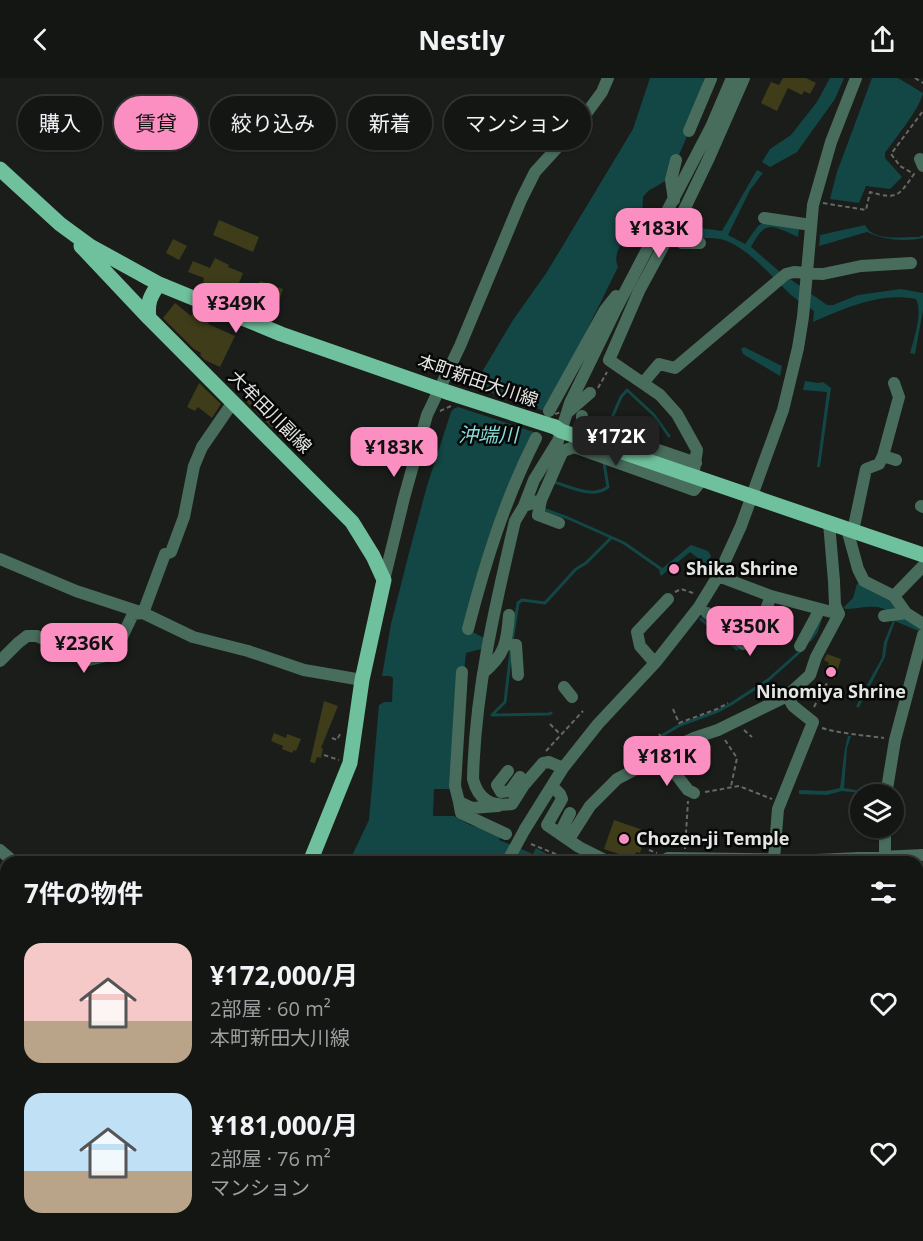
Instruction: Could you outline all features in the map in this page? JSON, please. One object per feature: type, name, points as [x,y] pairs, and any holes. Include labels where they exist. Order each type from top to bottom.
[{"type":"main road","points":[[0,169],[60,224],[90,246],[159,284],[151,295],[148,305],[150,318]]},
{"type":"main road","name":"大牟田川副線","points":[[60,224],[352,522],[373,556],[384,580]]},
{"type":"main road","name":"本町新田大川線","points":[[159,284],[281,334],[444,391],[697,473],[752,496],[923,555]]},
{"type":"main road","points":[[312,856],[350,763],[362,680],[384,580]]},
{"type":"street","points":[[384,580],[427,415],[444,391],[520,200],[535,172],[577,126],[602,92],[608,78]]},
{"type":"street","points":[[560,523],[538,515],[541,500],[560,457],[563,452],[574,447],[694,490],[697,450],[677,414],[660,395],[609,360],[639,291],[666,241],[673,233],[708,160],[744,78]]},
{"type":"street","points":[[510,856],[563,768],[604,717],[655,663],[699,607],[718,576],[741,526],[783,410],[798,348],[814,201],[831,142],[856,78]]},
{"type":"street","points":[[689,131],[711,79]]},
{"type":"street","points":[[696,116],[708,112],[731,81]]},
{"type":"street","points":[[568,412],[570,402],[615,310],[711,127],[731,81]]},
{"type":"street","points":[[674,200],[671,180],[676,160]]},
{"type":"street","points":[[764,218],[811,225]]},
{"type":"street","points":[[660,224],[682,243],[700,243]]},
{"type":"street","points":[[643,383],[659,364],[675,368],[786,274],[794,272],[830,273],[861,266],[911,263]]},
{"type":"street","points":[[549,411],[605,310],[619,292],[624,292]]},
{"type":"street","points":[[613,348],[615,310]]},
{"type":"street","points":[[894,383],[899,397],[883,456],[879,464],[866,470],[850,530],[858,569],[864,581],[894,596],[906,614],[923,624]]},
{"type":"street","points":[[498,806],[476,790],[473,779],[483,673],[490,628],[515,521],[524,506],[534,480],[558,441],[558,429],[568,412],[590,393]]},
{"type":"street","points":[[144,614],[165,554],[171,552],[184,517],[194,466],[202,447],[232,402]]},
{"type":"street","points":[[582,416],[582,424],[697,473]]},
{"type":"street","points":[[468,629],[481,577],[501,516],[519,471],[536,438]]},
{"type":"street","points":[[883,456],[896,460]]},
{"type":"street","points":[[501,516],[522,483],[534,480]]},
{"type":"street","points":[[524,506],[541,500]]},
{"type":"street","points":[[829,522],[835,605],[839,614]]},
{"type":"street","points":[[0,559],[76,591],[144,614],[193,637],[248,651],[304,670],[362,680]]},
{"type":"street","points":[[481,577],[491,577],[505,562]]},
{"type":"street","points":[[894,596],[923,566]]},
{"type":"street","points":[[718,576],[771,596],[839,614]]},
{"type":"street","points":[[707,613],[743,644],[765,612],[771,596]]},
{"type":"street","points":[[655,663],[640,646],[637,632],[668,599]]},
{"type":"street","points":[[800,646],[822,610]]},
{"type":"street","points":[[0,661],[27,636],[37,636],[89,660],[114,654],[132,615],[144,614]]},
{"type":"street","points":[[571,836],[590,806],[617,779],[642,768],[669,750],[718,730],[787,696],[810,675],[816,657],[839,614]]},
{"type":"street","points":[[885,616],[906,614]]},
{"type":"street","points":[[509,615],[511,645],[518,675]]},
{"type":"street","points":[[888,784],[896,740],[923,635]]},
{"type":"street","points":[[483,673],[496,663],[511,645]]},
{"type":"street","points":[[462,672],[455,786],[461,813],[506,834]]},
{"type":"street","points":[[774,856],[778,809],[811,720],[794,706],[787,696]]},
{"type":"street","points":[[662,756],[691,791]]},
{"type":"street","points":[[459,802],[472,808],[512,804],[524,785],[543,763],[549,762],[563,768]]},
{"type":"street","points":[[508,771],[497,785],[501,792],[510,791],[523,773],[529,769],[536,771]]},
{"type":"street","points":[[552,786],[562,799],[547,825],[571,836]]},
{"type":"street","points":[[570,813],[563,827],[579,847],[597,856]]},
{"type":"street","points":[[885,838],[885,856]]},
{"type":"street","points":[[904,856],[923,855]]},
{"type":"path","points":[[915,78],[923,83]]},
{"type":"path","points":[[814,201],[866,210],[870,192],[894,197],[901,194],[914,174],[900,166],[891,154],[923,111]]},
{"type":"path","points":[[687,571],[704,575]]},
{"type":"path","points":[[668,599],[681,589],[693,593]]},
{"type":"path","points":[[827,682],[811,720],[821,727],[840,733],[848,732],[896,740]]},
{"type":"path","points":[[546,751],[583,711],[568,692]]},
{"type":"path","points":[[673,709],[679,723],[728,703]]},
{"type":"path","points":[[549,724],[561,734]]},
{"type":"path","points":[[718,730],[737,758],[730,786]]},
{"type":"path","points":[[658,734],[661,738]]},
{"type":"path","points":[[685,856],[691,791],[739,786],[781,802]]},
{"type":"path","points":[[531,844],[560,856]]},
{"type":"water","name":"沖端川","points":[[650,78],[704,78],[697,113],[676,162],[667,180],[648,191],[643,197],[642,218],[647,221],[645,225],[638,224],[618,249],[616,261],[618,267],[519,468],[469,630],[486,639],[485,648],[466,653],[457,789],[434,789],[433,816],[454,816],[470,825],[501,834],[499,840],[533,854],[536,848],[550,856],[352,856],[369,820],[379,705],[392,702],[393,678],[382,676],[391,624],[427,486],[451,412],[473,387],[513,320],[547,272],[633,129]]},
{"type":"water","points":[[830,78],[844,78],[835,99],[797,152],[770,167],[762,162],[770,149],[791,135],[817,102]]},
{"type":"water","points":[[872,78],[898,78],[923,93],[912,115],[885,153],[885,158],[902,177],[890,189],[866,186],[859,203],[830,199],[837,172]]},
{"type":"water","points":[[757,170],[763,173],[750,190],[728,235],[745,244],[758,226],[764,222],[799,229],[798,237],[775,228],[765,228],[751,247],[780,272],[827,305],[833,305],[858,295],[901,289],[923,293],[923,310],[915,354],[910,353],[919,311],[916,299],[903,297],[876,300],[813,322],[814,311],[791,295],[758,262],[730,242],[708,238],[687,239],[684,231],[686,226],[722,231]]},
{"type":"water","points":[[865,225],[869,231],[882,236],[897,238],[923,235],[923,238],[894,240],[867,232],[819,246],[820,235]]},
{"type":"water","points":[[744,347],[782,366],[780,376],[743,354],[741,349]]},
{"type":"water","points":[[805,381],[823,382],[831,388],[820,467],[817,467],[827,392],[803,390]]},
{"type":"water","points":[[691,545],[708,551],[711,556],[707,565],[690,552],[661,576],[659,571]]},
{"type":"water","points":[[861,583],[890,596],[920,626],[921,632],[895,621],[887,643],[885,657],[867,692],[864,690],[882,658],[884,642],[894,618],[890,612],[878,607],[845,609],[844,607],[853,598],[857,584]]},
{"type":"water","points":[[848,736],[851,736],[847,748],[844,788],[850,789],[850,792],[842,791],[827,795],[799,794],[799,790],[826,791],[840,788]]},
{"type":"pier","points":[[470,385],[550,413],[540,434],[458,407],[448,411]]},
{"type":"building","points":[[783,78],[806,78],[816,83],[810,94],[804,91],[802,95],[788,88],[777,111],[761,103],[771,82],[779,85]]},
{"type":"building","points":[[219,220],[259,237],[253,252],[213,235]]},
{"type":"building","points":[[173,239],[187,246],[179,260],[166,253]]},
{"type":"building","points":[[215,258],[243,273],[237,288],[220,283],[217,289],[203,282],[204,278],[188,272],[193,261],[210,268]]},
{"type":"building","points":[[260,281],[283,289],[277,307],[254,299]]},
{"type":"building","points":[[175,303],[191,316],[193,312],[210,320],[208,324],[235,336],[220,367],[205,360],[200,355],[201,353],[194,349],[163,318]]},
{"type":"building","points":[[199,383],[221,404],[212,418],[198,407],[195,411],[187,407]]},
{"type":"building","points":[[252,391],[293,430],[287,443],[244,399]]},
{"type":"building","points":[[827,654],[841,659],[835,679],[824,675],[829,663],[824,660]]},
{"type":"building","points":[[324,701],[338,706],[321,748],[323,749],[321,758],[317,757],[315,763],[310,762]]},
{"type":"building","points":[[274,733],[286,738],[287,734],[301,739],[296,751],[292,753],[282,749],[283,746],[271,741]]},
{"type":"building","points":[[614,820],[643,830],[640,839],[644,840],[640,853],[636,852],[635,856],[625,856],[604,849]]},
{"type":"waterway","points":[[642,220],[648,215]]},
{"type":"waterway","points":[[607,429],[621,397],[627,390],[654,415],[669,436]]},
{"type":"waterway","points":[[554,482],[582,491],[602,490],[608,487],[604,463]]},
{"type":"waterway","points":[[543,509],[624,543],[664,571]]},
{"type":"waterway","points":[[512,642],[518,603],[522,600],[545,603],[576,569],[586,563],[611,538]]},
{"type":"waterway","points":[[810,640],[816,632],[821,617]]},
{"type":"waterway","points":[[701,619],[737,649]]},
{"type":"waterway","points":[[643,747],[680,725],[731,704],[768,680],[804,648]]},
{"type":"waterway","points":[[511,651],[505,702],[492,715],[551,713]]},
{"type":"waterway","points":[[858,706],[867,688]]},
{"type":"place","name":"Shika Shrine","points":[[674,569]]},
{"type":"place","name":"Ninomiya Shrine","points":[[831,672]]},
{"type":"place","name":"Chozen-ji Temple","points":[[624,839]]}]
